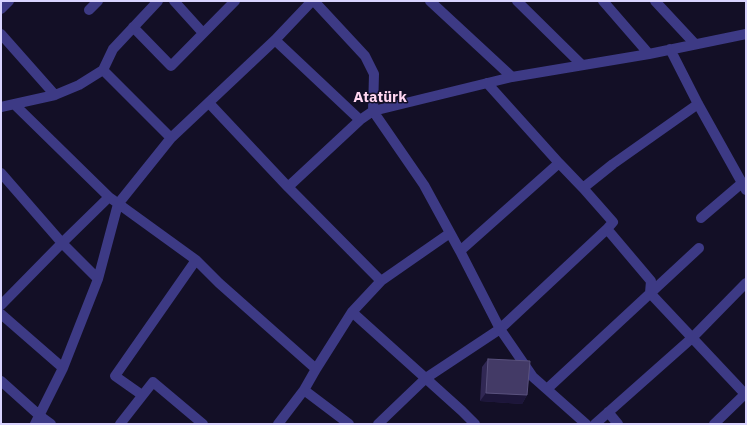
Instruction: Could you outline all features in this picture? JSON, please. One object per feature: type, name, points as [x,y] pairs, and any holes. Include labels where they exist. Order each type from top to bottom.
[{"type":"street","points":[[1,9],[9,1]]},
{"type":"street","points":[[89,10],[98,1]]},
{"type":"street","points":[[1,107],[55,94],[79,85],[103,70],[113,49],[158,1]]},
{"type":"street","points":[[174,1],[203,33]]},
{"type":"street","points":[[133,27],[171,66],[235,1]]},
{"type":"street","points":[[38,420],[63,368],[98,279],[118,204],[171,138],[275,40],[313,1],[365,56],[374,74],[373,111],[424,185],[500,329],[533,377],[586,424]]},
{"type":"street","points":[[430,1],[512,77]]},
{"type":"street","points":[[517,1],[582,65]]},
{"type":"street","points":[[603,1],[649,54]]},
{"type":"street","points":[[655,1],[695,44]]},
{"type":"street","points":[[1,34],[55,94]]},
{"type":"street","points":[[288,187],[360,120],[373,111],[512,77],[649,54],[746,34]]},
{"type":"street","points":[[275,40],[360,120]]},
{"type":"street","points":[[670,49],[698,104],[744,186],[701,218]]},
{"type":"street","points":[[103,70],[171,138]]},
{"type":"street","points":[[378,424],[426,378],[500,329],[608,229],[613,222],[487,83]]},
{"type":"street","points":[[209,103],[288,187],[381,281]]},
{"type":"street","points":[[14,104],[109,197],[196,260],[219,283],[316,369]]},
{"type":"street","points":[[583,188],[613,164],[698,104]]},
{"type":"street","points":[[460,251],[559,163]]},
{"type":"street","points":[[1,173],[62,243],[98,279]]},
{"type":"street","points":[[1,305],[109,197]]},
{"type":"street","points":[[608,229],[651,281],[650,293],[746,395],[714,424]]},
{"type":"street","points":[[278,424],[304,390],[352,312],[381,281],[450,233]]},
{"type":"street","points":[[547,389],[699,248]]},
{"type":"street","points":[[142,395],[115,376],[196,260]]},
{"type":"street","points":[[595,424],[692,338],[746,283]]},
{"type":"street","points":[[352,312],[462,411],[474,424]]},
{"type":"street","points":[[1,314],[63,368]]},
{"type":"street","points":[[1,381],[38,420],[51,424]]},
{"type":"street","points":[[120,424],[152,382],[203,424]]},
{"type":"street","points":[[304,390],[349,424]]},
{"type":"street","points":[[608,412],[618,424]]},
{"type":"building","points":[[488,359],[530,361],[527,395],[486,393]]},
{"type":"district","name":"Atatürk","points":[[380,98]]}]
